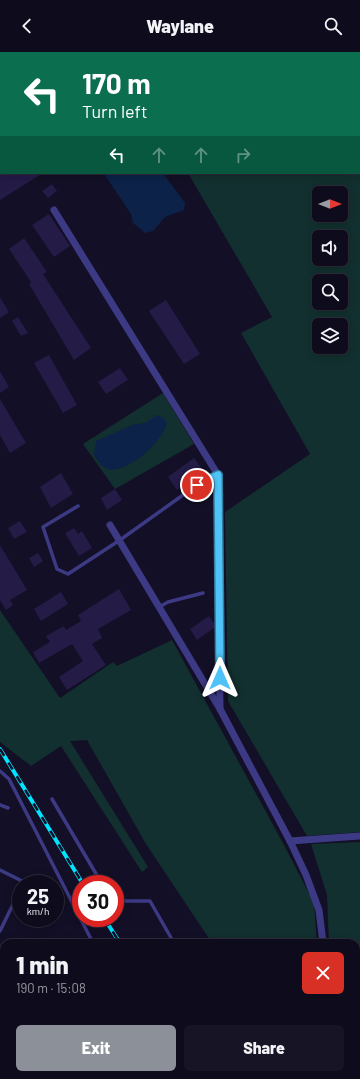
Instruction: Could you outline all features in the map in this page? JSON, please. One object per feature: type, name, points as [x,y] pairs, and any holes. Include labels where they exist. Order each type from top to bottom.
[{"type":"street","points":[[54,210],[218,475],[220,709]]},
{"type":"street","points":[[110,525],[161,606],[220,709],[290,841],[306,875],[319,910],[322,939]]},
{"type":"street","points":[[290,841],[360,836]]},
{"type":"lane","points":[[78,506],[43,527],[57,569],[68,574],[120,540],[197,485],[218,475]]},
{"type":"lane","points":[[161,606],[168,602],[203,593]]},
{"type":"lane","points":[[0,771],[9,779],[91,939]]},
{"type":"lane","points":[[52,799],[97,875]]},
{"type":"lane","points":[[0,805],[8,808]]},
{"type":"lane","points":[[0,870],[12,876]]},
{"type":"lane","points":[[124,901],[150,901],[172,939]]},
{"type":"lane","points":[[0,931],[12,906]]},
{"type":"green space","points":[[189,174],[360,174],[360,832],[307,836],[228,701],[225,512],[310,454],[241,333],[272,317]]},
{"type":"green space","points":[[163,393],[194,444],[115,489],[83,444]]},
{"type":"green space","points":[[0,610],[60,698],[113,662],[117,666],[172,640],[314,903],[317,939],[209,939],[146,844],[87,740],[70,741],[148,867],[142,872],[61,746],[31,766],[0,742]]},
{"type":"green space","points":[[360,842],[360,939],[329,939],[327,895],[311,844]]},
{"type":"water","points":[[164,174],[185,203],[184,210],[165,217],[153,231],[145,233],[133,223],[131,214],[105,175]]},
{"type":"water","points":[[157,415],[162,417],[167,422],[165,429],[160,438],[144,454],[125,467],[107,469],[100,464],[94,455],[96,441],[132,425],[145,423]]},
{"type":"building","points":[[0,174],[41,174],[0,200]]},
{"type":"building","points":[[52,184],[57,191],[48,198],[42,191]]},
{"type":"building","points":[[49,214],[70,246],[54,257],[32,225]]},
{"type":"building","points":[[24,238],[47,272],[43,274],[91,348],[74,360],[29,284],[31,282],[9,249]]},
{"type":"building","points":[[0,297],[9,312],[0,318]]},
{"type":"building","points":[[166,300],[200,354],[184,364],[149,311]]},
{"type":"building","points":[[18,317],[28,333],[21,336],[12,321]]},
{"type":"building","points":[[49,355],[77,405],[63,413],[34,363]]},
{"type":"building","points":[[120,368],[128,380],[106,394],[98,382]]},
{"type":"building","points":[[0,371],[9,387],[0,393]]},
{"type":"building","points":[[0,399],[26,443],[10,453],[0,435]]},
{"type":"building","points":[[194,458],[204,472],[177,490],[168,477]]},
{"type":"building","points":[[61,473],[73,494],[51,508],[40,487]]},
{"type":"building","points":[[115,489],[122,500],[107,510],[101,498]]},
{"type":"building","points":[[20,521],[27,532],[14,539],[8,528]]},
{"type":"building","points":[[74,528],[78,534],[82,531],[92,548],[79,556],[65,533]]},
{"type":"building","points":[[0,545],[27,590],[10,600],[13,605],[6,610],[0,600]]},
{"type":"building","points":[[38,553],[43,561],[34,567],[29,558]]},
{"type":"building","points":[[119,589],[131,610],[98,629],[102,638],[92,644],[106,665],[67,690],[59,677],[83,661],[72,644],[39,663],[33,652],[50,642],[46,636],[64,626],[66,630],[81,621],[78,615]]},
{"type":"building","points":[[61,592],[68,604],[41,621],[34,609]]},
{"type":"building","points":[[209,616],[214,623],[214,628],[197,640],[190,629]]},
{"type":"railway","points":[[0,749],[77,875]]},
{"type":"railway","points":[[110,927],[117,939]]},
{"type":"route","points":[[197,485],[218,475],[220,678]]}]
